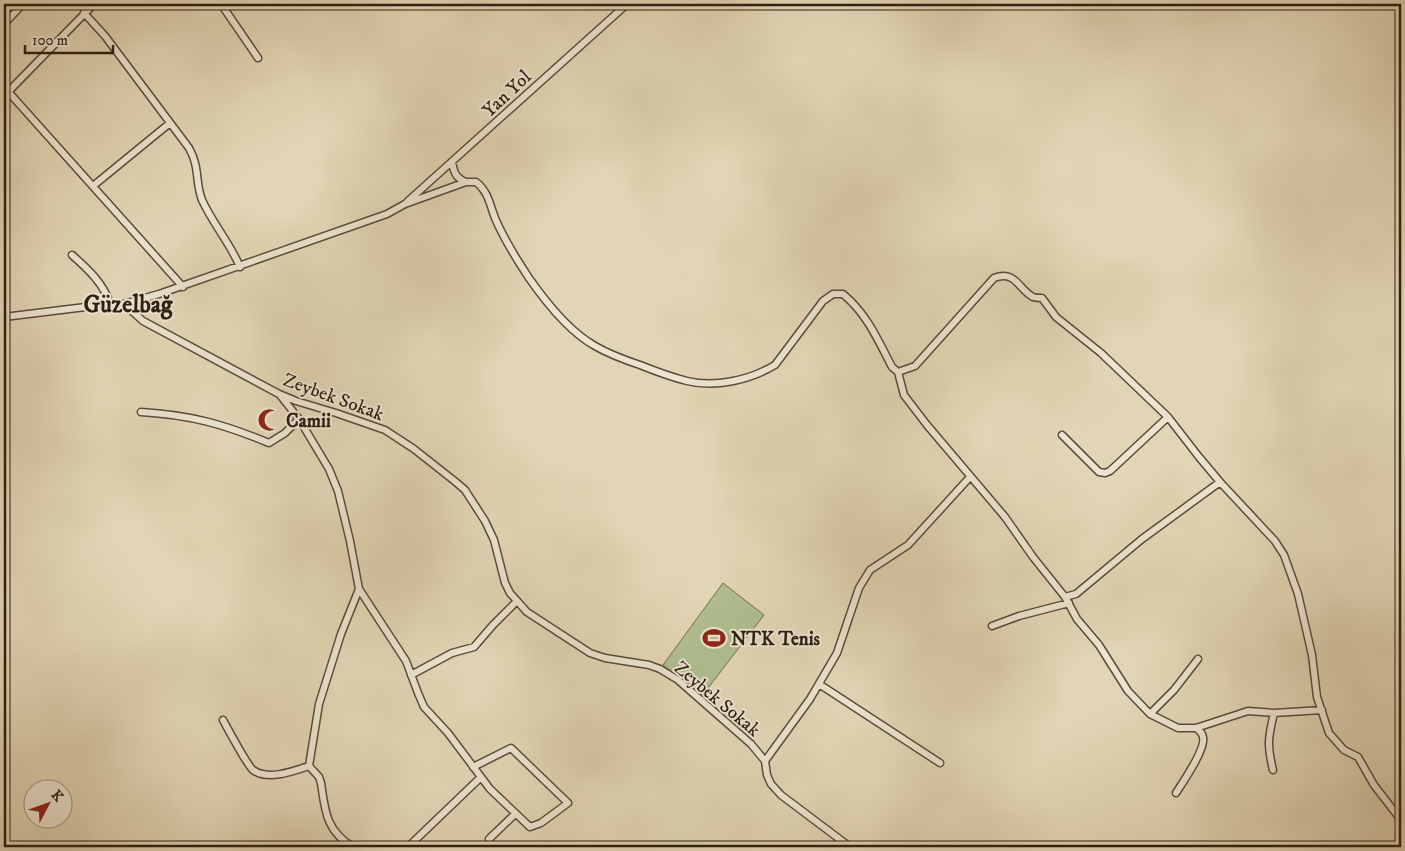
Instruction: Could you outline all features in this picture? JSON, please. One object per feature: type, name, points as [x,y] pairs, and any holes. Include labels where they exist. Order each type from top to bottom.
[{"type":"street","points":[[4,23],[23,4]]},
{"type":"street","points":[[94,4],[6,90],[183,287]]},
{"type":"street","points":[[221,4],[258,58]]},
{"type":"street","name":"Yan Yol","points":[[405,204],[627,4]]},
{"type":"street","points":[[84,13],[105,36],[196,159],[199,191],[234,252],[240,267]]},
{"type":"street","points":[[93,186],[170,123]]},
{"type":"street","points":[[452,162],[454,172],[459,179],[466,182]]},
{"type":"street","points":[[4,318],[110,304],[124,304],[183,287],[240,267],[387,214],[405,204],[466,182],[476,182],[486,192],[500,227],[528,276],[542,296],[576,332],[594,346],[620,358],[688,382],[710,384],[742,379],[764,372],[775,366],[823,301],[833,294],[843,294],[856,305],[868,321],[892,367],[898,372],[904,395],[927,426],[1005,517],[1033,557],[1067,600],[1078,619],[1099,645],[1128,691],[1150,714],[1178,728],[1196,728],[1248,711],[1274,713],[1322,710]]},
{"type":"street","points":[[72,255],[90,270],[110,304]]},
{"type":"street","points":[[898,372],[915,366],[994,278],[1009,276],[1033,297],[1042,298],[1056,317],[1101,353],[1168,417],[1220,482],[1275,541],[1284,554],[1298,594],[1312,655],[1317,698],[1326,726],[1333,740],[1344,750],[1358,757],[1374,785],[1401,820]]},
{"type":"street","name":"Zeybek Sokak","points":[[124,304],[143,321],[280,394],[385,430],[414,449],[465,490],[485,521],[494,540],[505,583],[527,612],[590,654],[649,665],[668,674],[751,744],[765,762],[767,775],[771,784],[776,789],[850,847]]},
{"type":"street","points":[[280,394],[299,419],[329,469],[338,491],[359,589],[406,661],[424,707],[448,733],[480,778],[530,827],[541,823],[568,803],[511,748],[473,767]]},
{"type":"street","points":[[141,412],[175,414],[201,419],[233,428],[269,443],[285,433],[299,419]]},
{"type":"street","points":[[1062,435],[1099,472],[1105,473],[1110,471],[1168,417]]},
{"type":"street","points":[[765,762],[819,684],[837,653],[859,588],[870,570],[908,545],[970,476]]},
{"type":"street","points":[[992,626],[1067,600],[1142,539],[1220,482]]},
{"type":"street","points":[[309,766],[319,704],[341,634],[359,589]]},
{"type":"street","points":[[411,675],[452,653],[474,647],[493,624],[517,601]]},
{"type":"street","points":[[1150,714],[1174,690],[1198,659]]},
{"type":"street","points":[[819,684],[940,764]]},
{"type":"street","points":[[1272,770],[1268,752],[1268,737],[1274,713]]},
{"type":"street","points":[[223,720],[252,770],[261,773],[284,774],[309,766]]},
{"type":"street","points":[[1176,793],[1202,747],[1204,738],[1196,728]]},
{"type":"street","points":[[309,766],[321,783],[328,820],[338,835],[353,847]]},
{"type":"street","points":[[408,847],[480,778]]},
{"type":"street","points":[[489,839],[515,814]]},
{"type":"green space","name":"NTK Tenis","points":[[723,583],[764,615],[702,696],[663,665]]},
{"type":"place","name":"Camii","points":[[269,420]]},
{"type":"place","name":"NTK Tenis","points":[[714,638]]},
{"type":"district","name":"Güzelbağ","points":[[128,304]]}]
